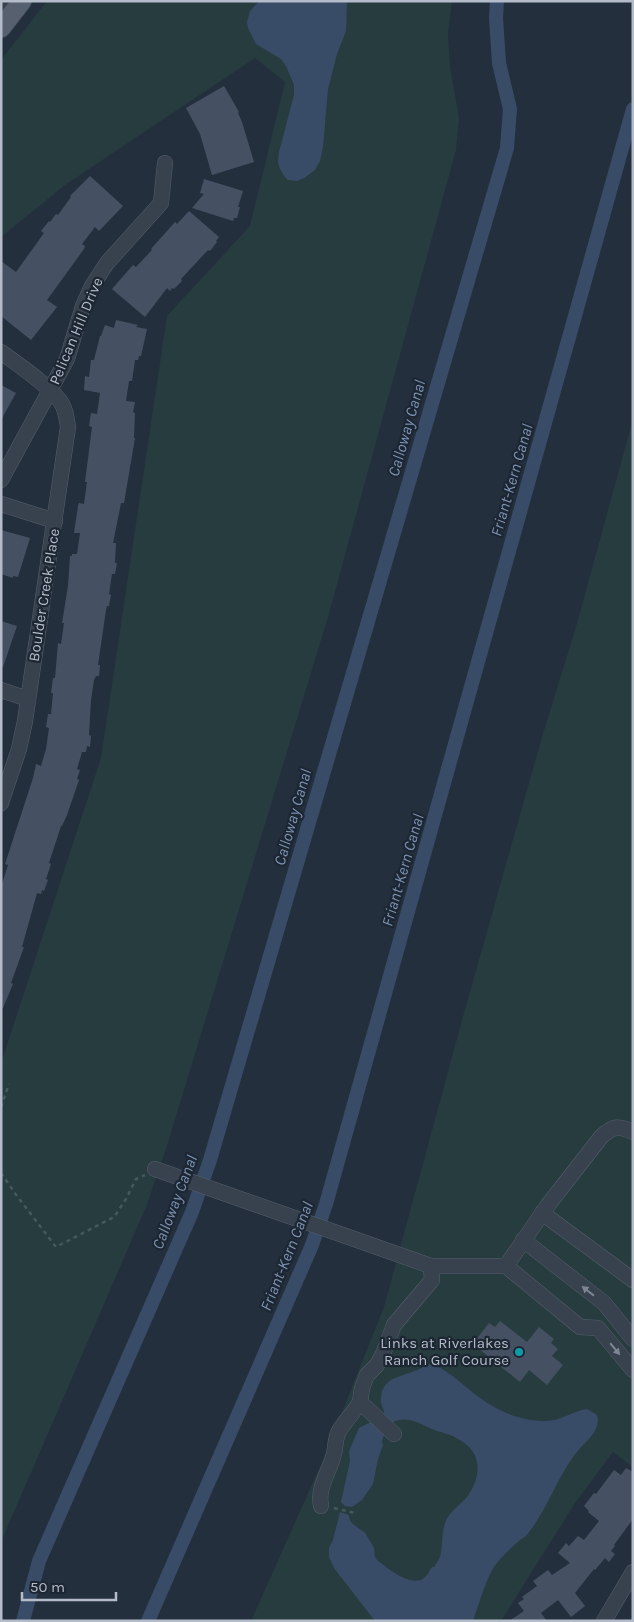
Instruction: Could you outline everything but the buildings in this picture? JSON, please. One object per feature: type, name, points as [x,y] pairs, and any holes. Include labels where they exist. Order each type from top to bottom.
[{"type":"main road","points":[[1,28],[22,1]]},
{"type":"street","points":[[1,6],[5,1]]},
{"type":"street","name":"Pelican Hill Drive","points":[[1,480],[67,359],[83,306],[92,286],[106,263],[161,203],[165,163]]},
{"type":"street","name":"Boulder Creek Place","points":[[1,352],[50,390],[62,403],[68,427],[28,699],[19,748],[1,802]]},
{"type":"street","points":[[1,504],[55,521]]},
{"type":"street","points":[[1,690],[28,699]]},
{"type":"street","points":[[506,1266],[542,1213],[601,1137],[610,1128],[622,1127],[633,1132]]},
{"type":"street","points":[[155,1170],[431,1266],[506,1266],[580,1327],[598,1328],[633,1370]]},
{"type":"street","points":[[542,1213],[633,1280]]},
{"type":"street","points":[[523,1240],[604,1303],[611,1313],[628,1322],[633,1339]]},
{"type":"street","points":[[320,1506],[321,1484],[329,1470],[335,1440],[340,1429],[360,1402],[362,1388],[367,1375],[383,1354],[394,1324],[432,1280],[431,1266]]},
{"type":"street","points":[[598,1328],[611,1313]]},
{"type":"street","points":[[360,1402],[394,1434]]},
{"type":"street","points":[[604,1621],[633,1572]]},
{"type":"path","points":[[1,1107],[9,1084]]},
{"type":"path","points":[[1,1173],[56,1247],[114,1217],[136,1180],[155,1170]]},
{"type":"path","points":[[320,1506],[355,1513]]},
{"type":"green space","points":[[47,1],[452,1],[448,34],[450,66],[459,118],[456,150],[328,617],[166,1149],[146,1207],[1,1542],[1,1063],[101,758],[167,316],[250,226],[285,82],[255,58],[65,185],[1,237],[1,60]]},
{"type":"green space","points":[[633,419],[633,1467],[613,1452],[575,1503],[501,1621],[251,1621],[322,1462],[384,1307],[464,1013],[542,737],[576,627]]},
{"type":"water","points":[[259,1],[347,1],[346,31],[337,54],[328,89],[320,161],[315,170],[297,181],[288,180],[285,177],[278,162],[294,95],[294,85],[281,59],[256,44],[248,28],[247,22],[250,11]]},
{"type":"water","points":[[431,1364],[449,1374],[493,1407],[513,1416],[551,1421],[587,1409],[597,1415],[598,1423],[589,1439],[577,1452],[562,1474],[537,1521],[528,1533],[494,1567],[485,1586],[473,1621],[375,1621],[334,1568],[329,1557],[329,1548],[340,1512],[349,1515],[352,1524],[365,1533],[374,1548],[377,1560],[403,1578],[415,1581],[421,1580],[439,1559],[447,1519],[451,1512],[467,1497],[472,1489],[477,1473],[478,1465],[476,1458],[466,1444],[458,1439],[409,1420],[391,1423],[384,1416],[381,1398],[384,1387],[396,1377]]},
{"type":"water","points":[[371,1422],[384,1435],[373,1484],[362,1500],[352,1507],[345,1506],[341,1502],[350,1461],[349,1451],[359,1428]]},
{"type":"waterway","name":"Calloway Canal","points":[[23,1621],[39,1561],[192,1212],[210,1160],[507,148],[510,109],[499,63],[496,18],[497,1]]},
{"type":"waterway","name":"Friant-Kern Canal","points":[[148,1621],[312,1245],[326,1204],[633,109]]},
{"type":"place","name":"Links at Riverlakes Ranch Golf Course","points":[[519,1352]]}]
